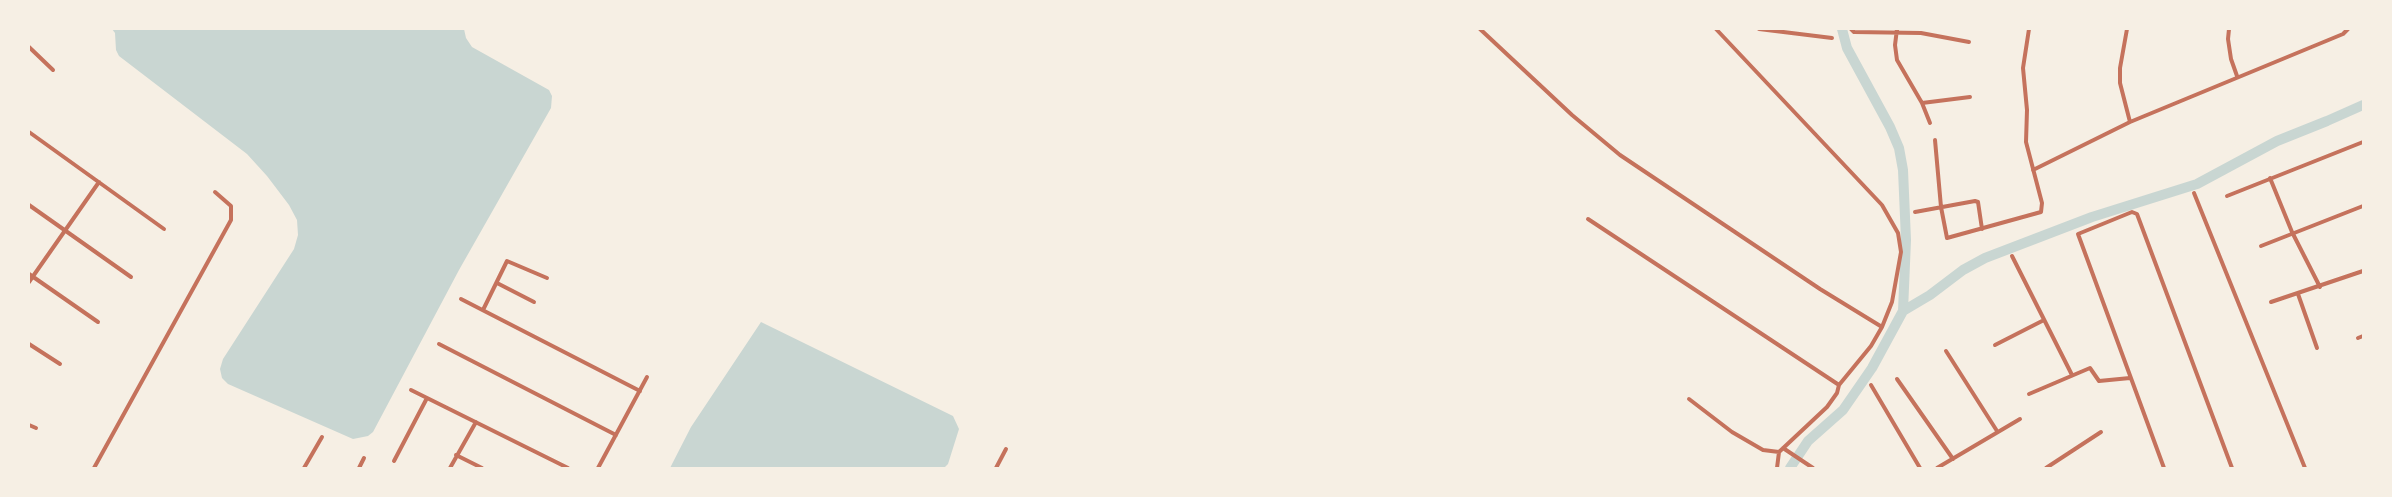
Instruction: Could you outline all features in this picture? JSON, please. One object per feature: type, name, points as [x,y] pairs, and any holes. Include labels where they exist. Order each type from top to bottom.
[{"type":"street","points":[[1480,29],[1572,115],[1620,155],[1820,289],[1882,327]]},
{"type":"street","points":[[1689,399],[1732,432],[1762,450],[1779,452],[1785,449],[1827,407],[1837,393],[1839,385],[1871,346],[1882,327],[1892,302],[1900,252],[1898,233],[1882,205],[1716,29]]},
{"type":"street","points":[[1759,29],[1832,38]]},
{"type":"street","points":[[1851,29],[1854,32],[1897,30],[1969,42]]},
{"type":"street","points":[[1935,140],[1941,207],[1947,238],[1982,230],[2041,212],[2042,203],[2026,142],[2027,110],[2023,68],[2029,29]]},
{"type":"street","points":[[2127,29],[2120,68],[2120,82],[2130,122]]},
{"type":"street","points":[[2229,29],[2228,39],[2231,59],[2237,76]]},
{"type":"street","points":[[2034,170],[2130,122],[2237,76],[2343,34],[2348,29]]},
{"type":"street","points":[[1897,30],[1897,60],[1922,103],[1930,123]]},
{"type":"street","points":[[29,47],[53,70]]},
{"type":"street","points":[[1922,103],[1970,97]]},
{"type":"street","points":[[29,132],[164,229]]},
{"type":"street","points":[[2227,196],[2363,142]]},
{"type":"street","points":[[2270,178],[2292,232],[2320,286]]},
{"type":"street","points":[[29,282],[31,275],[99,182]]},
{"type":"street","points":[[94,468],[231,220],[231,206],[215,192]]},
{"type":"street","points":[[2194,193],[2305,468]]},
{"type":"street","points":[[1915,212],[1977,202],[1982,230]]},
{"type":"street","points":[[29,205],[63,232],[132,277]]},
{"type":"street","points":[[2261,246],[2292,232],[2363,206]]},
{"type":"street","points":[[2164,468],[2078,234],[2132,212],[2137,214],[2232,468]]},
{"type":"street","points":[[1588,219],[1839,385]]},
{"type":"street","points":[[2012,256],[2072,375]]},
{"type":"street","points":[[483,310],[507,261],[547,278]]},
{"type":"street","points":[[2271,302],[2363,271]]},
{"type":"street","points":[[31,275],[98,322]]},
{"type":"street","points":[[497,283],[534,302]]},
{"type":"street","points":[[2298,294],[2317,348]]},
{"type":"street","points":[[461,299],[640,390]]},
{"type":"street","points":[[1995,344],[2044,320]]},
{"type":"street","points":[[2358,338],[2363,336]]},
{"type":"street","points":[[29,344],[60,364]]},
{"type":"street","points":[[439,344],[616,435]]},
{"type":"street","points":[[1946,351],[1998,431]]},
{"type":"street","points":[[2029,394],[2090,368],[2099,382],[2130,378]]},
{"type":"street","points":[[598,468],[647,377]]},
{"type":"street","points":[[1897,379],[1953,459]]},
{"type":"street","points":[[1870,385],[1920,468]]},
{"type":"street","points":[[411,390],[568,468]]},
{"type":"street","points":[[394,461],[427,398]]},
{"type":"street","points":[[1937,468],[2020,419]]},
{"type":"street","points":[[450,468],[476,422]]},
{"type":"street","points":[[29,424],[36,428]]},
{"type":"street","points":[[2046,468],[2101,432]]},
{"type":"street","points":[[304,468],[322,437]]},
{"type":"street","points":[[996,468],[1006,449]]},
{"type":"street","points":[[1785,449],[1813,468]]},
{"type":"street","points":[[1777,468],[1779,452]]},
{"type":"street","points":[[456,455],[482,468]]},
{"type":"street","points":[[358,468],[364,458]]},
{"type":"shaded area","points":[[112,29],[464,29],[466,38],[472,47],[549,90],[552,96],[551,108],[459,270],[373,432],[368,436],[353,439],[228,384],[222,378],[220,369],[223,359],[294,249],[298,235],[297,220],[289,205],[247,154],[119,56],[116,50],[115,33]]},
{"type":"shaded area","points":[[761,322],[953,416],[959,429],[948,464],[944,468],[670,468],[691,427]]},
{"type":"waterway","points":[[1790,468],[1808,441],[1843,410],[1872,368],[1903,311],[1906,240],[1903,170],[1899,148],[1890,127],[1847,48],[1842,29]]},
{"type":"waterway","points":[[1903,311],[1930,295],[1963,270],[1985,258],[2092,217],[2197,184],[2277,141],[2363,105]]}]
